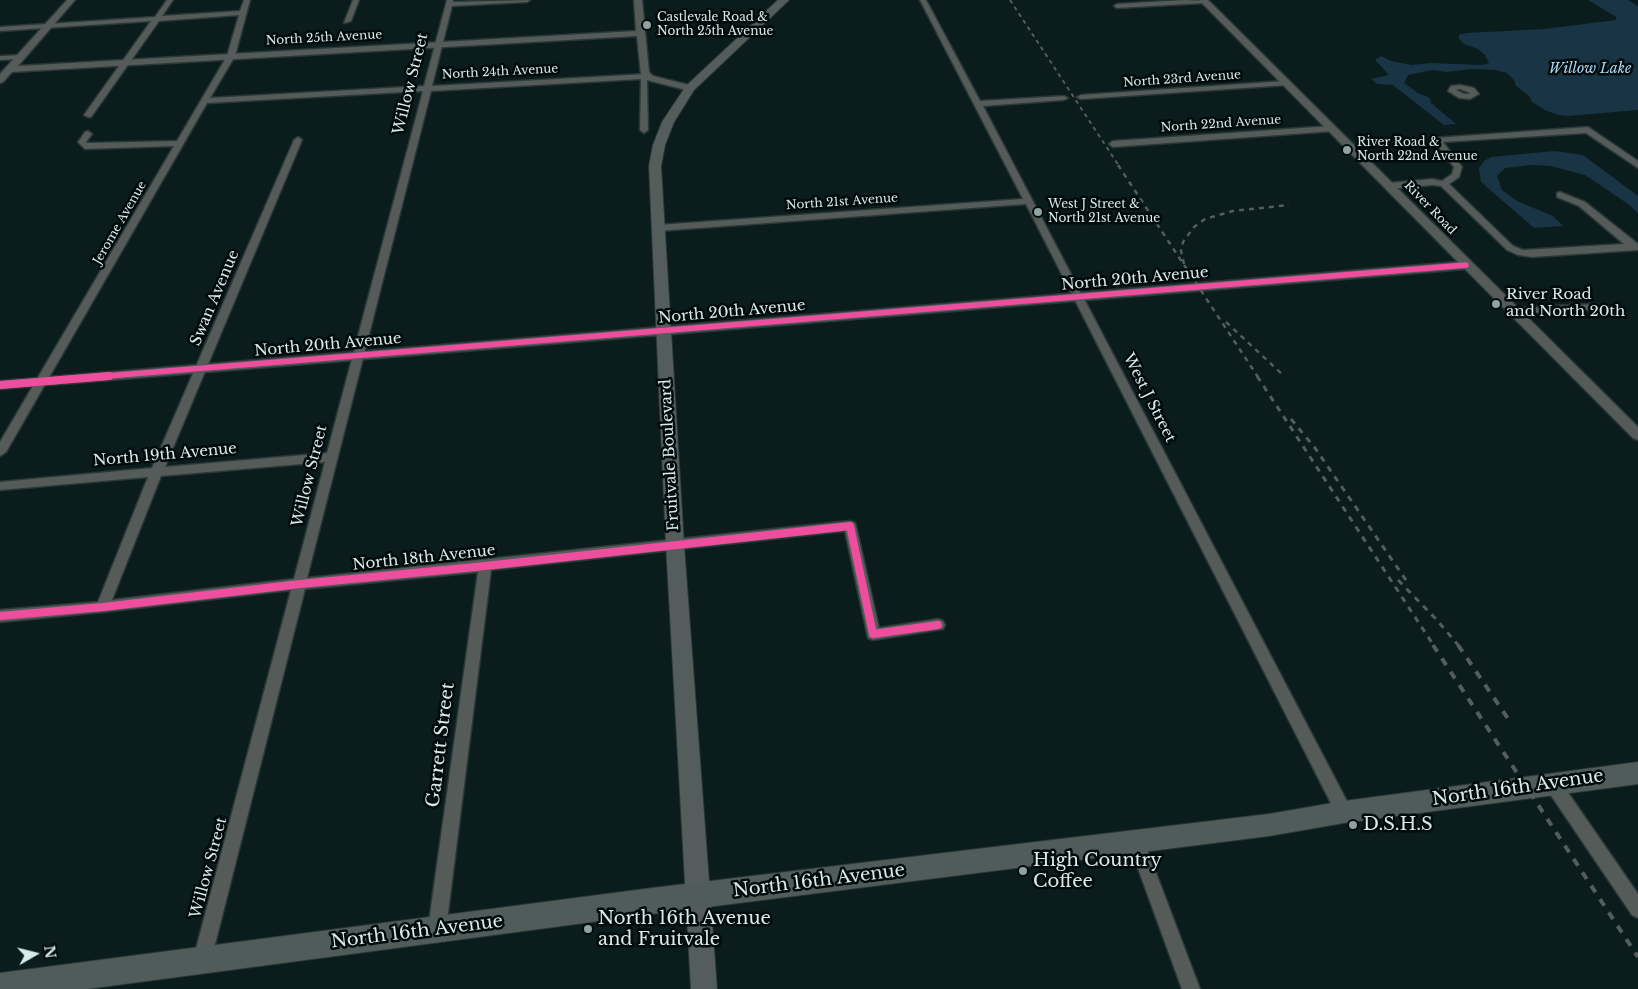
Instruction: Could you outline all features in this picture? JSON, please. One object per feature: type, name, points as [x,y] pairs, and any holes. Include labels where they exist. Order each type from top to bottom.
[{"type":"main road","name":"Fruitvale Boulevard","points":[[704,989],[675,545],[655,166],[659,145],[668,122],[690,88],[784,0]]},
{"type":"main road","name":"North 16th Avenue","points":[[0,987],[437,929],[1269,825],[1344,812],[1638,773]]},
{"type":"street","points":[[0,80],[72,0]]},
{"type":"street","points":[[88,115],[170,0]]},
{"type":"street","name":"Jerome Avenue","points":[[0,452],[231,56],[247,0]]},
{"type":"street","points":[[347,20],[356,0]]},
{"type":"street","points":[[449,2],[527,0]]},
{"type":"street","points":[[638,0],[643,70],[646,76],[690,88]]},
{"type":"street","name":"West J Street","points":[[923,0],[1079,297],[1344,812]]},
{"type":"street","points":[[1116,6],[1203,0]]},
{"type":"street","name":"River Road","points":[[1203,0],[1466,265],[1638,434]]},
{"type":"street","name":"Willow Street","points":[[202,960],[449,2]]},
{"type":"street","points":[[0,29],[242,13]]},
{"type":"street","name":"North 25th Avenue","points":[[10,69],[640,33]]},
{"type":"street","points":[[0,58],[21,57]]},
{"type":"street","points":[[644,130],[643,81],[646,76]]},
{"type":"street","name":"North 24th Avenue","points":[[206,101],[646,76]]},
{"type":"street","name":"North 23rd Avenue","points":[[1080,97],[1285,83]]},
{"type":"street","points":[[978,104],[1064,98]]},
{"type":"street","name":"North 22nd Avenue","points":[[1113,144],[1331,129]]},
{"type":"street","points":[[1444,184],[1456,175],[1458,167],[1437,140],[1588,130],[1638,165]]},
{"type":"street","points":[[88,134],[82,142],[85,146],[181,143]]},
{"type":"street","name":"Swan Avenue","points":[[103,607],[156,472],[298,140]]},
{"type":"street","points":[[1389,186],[1432,182],[1444,184],[1510,248],[1521,253],[1532,254],[1635,247]]},
{"type":"street","points":[[1560,195],[1582,204],[1635,247]]},
{"type":"street","name":"North 21st Avenue","points":[[658,228],[1028,201]]},
{"type":"street","name":"North 20th Avenue","points":[[0,385],[1466,265]]},
{"type":"street","points":[[1514,311],[1596,307]]},
{"type":"street","name":"North 19th Avenue","points":[[0,486],[332,457]]},
{"type":"street","name":"North 18th Avenue","points":[[0,616],[103,607],[300,584],[485,566],[850,526],[873,634],[938,625]]},
{"type":"street","name":"Garrett Street","points":[[437,929],[485,566]]},
{"type":"street","points":[[1552,783],[1638,909]]},
{"type":"street","points":[[1136,841],[1191,989]]},
{"type":"water","name":"Willow Lake","points":[[1588,0],[1628,0],[1638,6],[1638,110],[1568,116],[1558,115],[1532,102],[1530,97],[1516,86],[1514,80],[1507,73],[1496,70],[1471,69],[1446,72],[1433,70],[1408,75],[1404,83],[1418,93],[1430,98],[1431,103],[1456,124],[1444,125],[1393,85],[1377,84],[1371,79],[1389,75],[1375,60],[1381,56],[1391,61],[1412,65],[1430,63],[1483,65],[1489,63],[1485,55],[1478,49],[1464,44],[1459,39],[1459,35],[1466,33],[1544,29],[1616,20],[1616,17]]},
{"type":"water","points":[[1555,151],[1583,155],[1638,196],[1638,213],[1585,175],[1550,166],[1532,165],[1505,168],[1497,176],[1502,190],[1517,201],[1553,216],[1563,226],[1534,228],[1481,182],[1479,168],[1484,161],[1491,157]]},
{"type":"railway","points":[[1010,0],[1119,166]]},
{"type":"railway","points":[[1118,165],[1258,377]]},
{"type":"railway","points":[[1184,264],[1181,251],[1183,242],[1194,227],[1205,219],[1233,211],[1289,205]]},
{"type":"railway","points":[[1226,322],[1283,375]]},
{"type":"railway","points":[[1257,376],[1434,646]]},
{"type":"railway","points":[[1291,419],[1315,448],[1408,583]]},
{"type":"railway","points":[[1398,580],[1459,646]]},
{"type":"railway","points":[[1433,645],[1638,957]]},
{"type":"railway","points":[[1458,645],[1511,723]]},
{"type":"cycle path","points":[[0,385],[1466,265]]},
{"type":"cycle path","points":[[0,616],[103,607],[300,584],[485,566],[850,526],[873,634],[938,625]]},
{"type":"place","name":"Castlevale Road & North 25th Avenue","points":[[647,25]]},
{"type":"place","name":"River Road & North 22nd Avenue","points":[[1347,150]]},
{"type":"place","name":"West J Street & North 21st Avenue","points":[[1038,212]]},
{"type":"place","name":"River Road and North 20th","points":[[1496,304]]},
{"type":"place","name":"D.S.H.S","points":[[1353,825]]},
{"type":"place","name":"High Country Coffee","points":[[1023,871]]},
{"type":"place","name":"North 16th Avenue and Fruitvale","points":[[588,929]]}]
